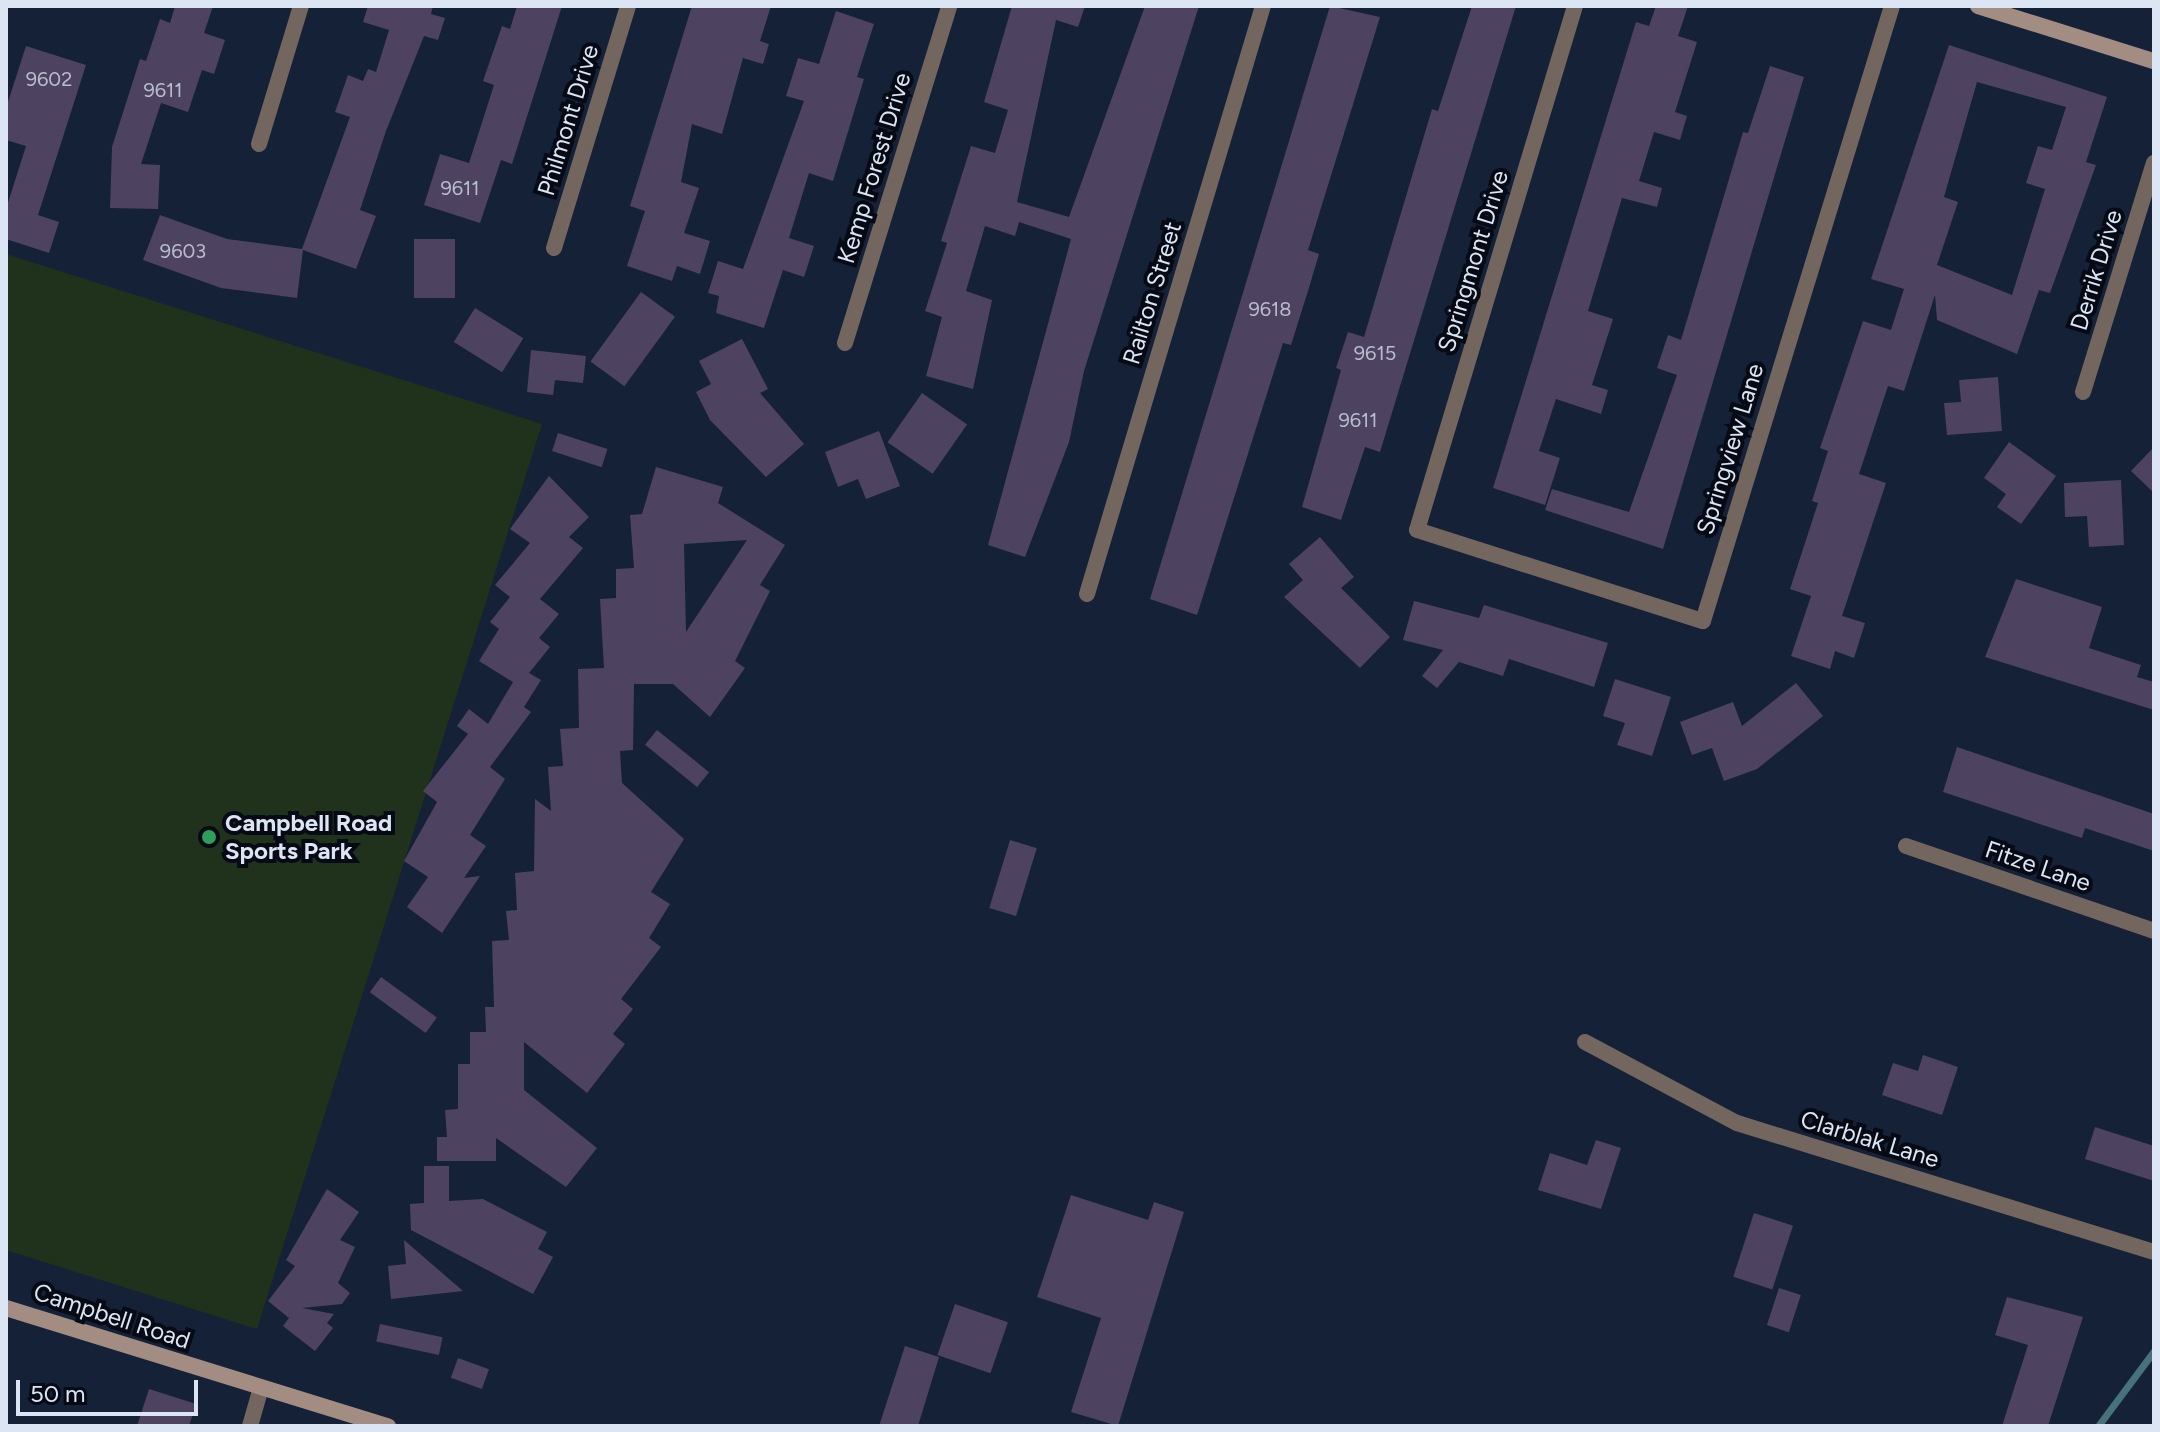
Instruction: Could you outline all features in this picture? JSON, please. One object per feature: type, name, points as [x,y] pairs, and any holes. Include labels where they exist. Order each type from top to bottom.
[{"type":"street","points":[[259,144],[301,6]]},
{"type":"street","name":"Philmont Drive","points":[[554,248],[628,6]]},
{"type":"street","name":"Kemp Forest Drive","points":[[845,343],[949,6]]},
{"type":"street","name":"Railton Street","points":[[1087,594],[1263,6]]},
{"type":"street","name":"Springmont Drive","points":[[1417,530],[1575,6]]},
{"type":"street","name":"Springview Lane","points":[[1417,530],[1703,621],[1892,6]]},
{"type":"street","points":[[1978,6],[2154,61]]},
{"type":"street","name":"Derrik Drive","points":[[2083,392],[2154,163]]},
{"type":"street","name":"Fitze Lane","points":[[1906,846],[2154,931]]},
{"type":"street","name":"Clarblak Lane","points":[[1585,1042],[1737,1123],[2154,1252]]},
{"type":"street","name":"Campbell Road","points":[[6,1308],[388,1426]]},
{"type":"street","points":[[250,1426],[261,1388]]},
{"type":"green space","name":"Campbell Road Sports Park","points":[[6,254],[542,424],[257,1329],[6,1250]]},
{"type":"building","points":[[175,6],[213,6],[204,33],[225,40],[214,74],[202,70],[188,112],[161,103],[141,164],[160,165],[158,209],[110,208],[112,147],[140,59],[146,61],[160,19],[170,23]]},
{"type":"building","points":[[368,6],[433,6],[431,14],[445,18],[438,40],[424,36],[386,131],[360,210],[376,216],[356,269],[303,250],[297,298],[221,288],[143,260],[160,215],[227,239],[302,249],[350,117],[335,112],[348,75],[363,81],[368,69],[376,72],[389,30],[363,22]]},
{"type":"building","points":[[517,6],[562,6],[512,164],[501,160],[480,223],[424,205],[440,154],[469,163],[494,85],[483,81],[502,26],[510,29]]},
{"type":"building","points":[[692,6],[771,6],[760,41],[769,44],[763,64],[743,58],[722,134],[692,124],[681,182],[699,188],[684,233],[710,241],[700,274],[677,266],[672,281],[627,266],[645,211],[630,206]]},
{"type":"building","points":[[1012,6],[1085,6],[1078,27],[1056,20],[1017,202],[1069,217],[1145,6],[1199,6],[1084,371],[1069,442],[1025,557],[988,545],[1071,239],[1019,222],[1015,236],[985,226],[966,291],[992,300],[973,389],[926,376],[942,317],[925,311],[947,243],[941,241],[971,146],[995,153],[1008,110],[984,102]]},
{"type":"building","points":[[1330,6],[1380,17],[1308,250],[1319,254],[1308,291],[1291,345],[1283,343],[1197,615],[1150,599]]},
{"type":"building","points":[[1472,6],[1516,6],[1380,452],[1365,447],[1341,520],[1302,507],[1341,370],[1336,368],[1348,332],[1364,337],[1432,109],[1438,111]]},
{"type":"building","points":[[1656,6],[1688,6],[1678,36],[1697,42],[1675,112],[1687,116],[1680,140],[1654,132],[1639,181],[1662,188],[1657,207],[1622,198],[1588,311],[1613,319],[1592,385],[1608,390],[1601,414],[1556,399],[1539,451],[1560,458],[1545,505],[1493,488],[1636,22],[1649,26]]},
{"type":"building","points":[[836,11],[874,24],[857,77],[864,79],[833,181],[809,173],[789,238],[814,246],[804,277],[783,270],[764,328],[716,313],[719,296],[708,293],[718,261],[743,269],[804,101],[786,96],[798,58],[819,64]]},
{"type":"building","points":[[1949,45],[2107,97],[2086,162],[2096,165],[2050,293],[2039,290],[2017,354],[1937,320],[1935,295],[1904,391],[1888,386],[1859,474],[1886,483],[1842,616],[1865,623],[1854,658],[1835,651],[1830,669],[1791,656],[1811,596],[1790,589],[1818,503],[1812,501],[1828,451],[1820,448],[1863,321],[1891,330],[1904,289],[1871,279]],"holes":[[[1977,82],[2066,107],[2052,150],[2038,146],[2026,183],[2045,189],[2012,295],[1937,265],[1958,202],[1944,197]]]},
{"type":"building","points":[[26,46],[86,65],[38,215],[59,222],[49,253],[6,239],[6,209],[26,146],[6,140],[6,108]]},
{"type":"building","points":[[1770,66],[1804,77],[1663,549],[1545,510],[1552,489],[1629,512],[1677,375],[1657,368],[1668,335],[1681,340],[1743,132],[1748,133]]},
{"type":"building","points":[[414,239],[455,239],[455,298],[414,298]]},
{"type":"building","points":[[641,292],[675,317],[624,386],[590,362]]},
{"type":"building","points":[[475,308],[523,338],[502,372],[454,342]]},
{"type":"building","points":[[742,339],[768,389],[760,393],[804,444],[766,477],[710,420],[696,392],[711,384],[699,361]]},
{"type":"building","points":[[531,350],[586,356],[583,383],[555,380],[553,395],[527,392]]},
{"type":"building","points":[[1998,377],[2002,431],[1947,435],[1944,403],[1961,402],[1959,380]]},
{"type":"building","points":[[922,393],[967,425],[933,474],[888,442]]},
{"type":"building","points":[[879,431],[900,486],[866,499],[858,479],[838,487],[825,452]]},
{"type":"building","points":[[558,433],[607,449],[602,467],[552,451]]},
{"type":"building","points":[[2009,442],[2056,476],[2021,524],[1997,507],[2006,494],[1984,478]]},
{"type":"building","points":[[2154,447],[2154,493],[2131,471]]},
{"type":"building","points":[[656,467],[723,487],[718,503],[785,545],[760,585],[770,591],[735,661],[745,668],[710,717],[673,684],[634,684],[633,750],[620,751],[622,783],[684,839],[651,892],[670,904],[649,938],[661,947],[621,999],[633,1009],[613,1034],[625,1044],[587,1093],[524,1042],[524,1090],[597,1148],[566,1187],[496,1138],[496,1161],[437,1161],[437,1137],[447,1137],[445,1110],[458,1109],[458,1064],[470,1064],[470,1032],[486,1032],[485,1007],[494,1007],[492,941],[509,940],[506,911],[517,910],[515,873],[534,871],[535,799],[551,811],[548,767],[563,766],[560,729],[579,728],[578,669],[604,668],[600,599],[616,598],[616,569],[634,568],[630,515],[642,514]],"holes":[[[747,540],[686,632],[684,544]]]},
{"type":"building","points":[[549,476],[589,517],[569,537],[583,548],[540,599],[559,614],[539,638],[550,647],[529,673],[541,680],[524,707],[531,712],[490,767],[505,779],[470,835],[486,846],[464,878],[480,876],[442,933],[407,907],[428,877],[404,861],[437,802],[423,791],[468,734],[457,726],[469,709],[488,724],[513,682],[479,661],[499,629],[490,622],[510,597],[495,585],[530,543],[510,529]]},
{"type":"building","points":[[2121,480],[2124,545],[2089,547],[2087,516],[2065,517],[2064,483]]},
{"type":"building","points":[[1320,537],[1354,577],[1341,588],[1390,637],[1360,668],[1284,597],[1303,580],[1289,564]]},
{"type":"building","points":[[2016,579],[2102,607],[2089,648],[2141,665],[2137,677],[2154,682],[2154,710],[1985,657]]},
{"type":"building","points":[[1414,601],[1479,618],[1484,605],[1608,643],[1594,687],[1509,659],[1503,676],[1459,662],[1437,688],[1422,676],[1443,650],[1403,640]]},
{"type":"building","points":[[1615,679],[1671,697],[1652,756],[1617,745],[1625,723],[1603,716]]},
{"type":"building","points":[[1796,683],[1823,716],[1757,769],[1724,781],[1712,748],[1692,755],[1680,722],[1733,702],[1742,726]]},
{"type":"building","points":[[657,730],[709,772],[697,787],[645,745]]},
{"type":"building","points":[[1957,747],[2154,814],[2154,851],[2085,828],[2082,838],[1943,792]]},
{"type":"building","points":[[1010,840],[1037,848],[1016,916],[989,908]]},
{"type":"building","points":[[381,977],[437,1018],[426,1033],[370,992]]},
{"type":"building","points":[[1923,1055],[1958,1067],[1942,1115],[1882,1095],[1893,1063],[1918,1071]]},
{"type":"building","points":[[2095,1127],[2154,1146],[2154,1181],[2085,1159]]},
{"type":"building","points":[[1596,1140],[1621,1148],[1601,1209],[1538,1190],[1550,1153],[1587,1165]]},
{"type":"building","points":[[424,1166],[449,1166],[449,1201],[483,1199],[547,1232],[538,1249],[553,1257],[533,1294],[411,1230],[410,1204],[424,1203]]},
{"type":"building","points":[[327,1189],[359,1212],[340,1240],[355,1247],[338,1283],[350,1293],[342,1304],[302,1308],[334,1314],[327,1323],[333,1328],[315,1351],[283,1326],[289,1318],[268,1301],[295,1266],[286,1260]]},
{"type":"building","points":[[1071,1195],[1148,1220],[1154,1202],[1184,1212],[1118,1426],[1071,1412],[1101,1318],[1037,1297]]},
{"type":"building","points":[[1754,1213],[1793,1226],[1772,1289],[1733,1277]]},
{"type":"building","points":[[404,1240],[463,1291],[391,1299],[388,1266],[406,1264]]},
{"type":"building","points":[[1779,1288],[1801,1295],[1789,1332],[1767,1325]]},
{"type":"building","points":[[2007,1297],[2083,1317],[2048,1426],[2002,1426],[2028,1345],[1995,1335]]},
{"type":"building","points":[[955,1304],[1008,1322],[990,1373],[937,1355]]},
{"type":"building","points":[[380,1324],[443,1337],[439,1355],[376,1342]]},
{"type":"building","points":[[905,1346],[939,1357],[918,1426],[879,1426]]},
{"type":"building","points":[[458,1358],[489,1369],[482,1389],[451,1378]]},
{"type":"building","points":[[149,1389],[196,1404],[189,1426],[137,1426]]},
{"type":"waterway","points":[[2098,1426],[2154,1351]]},
{"type":"place","name":"Campbell Road Sports Park","points":[[209,837]]}]
